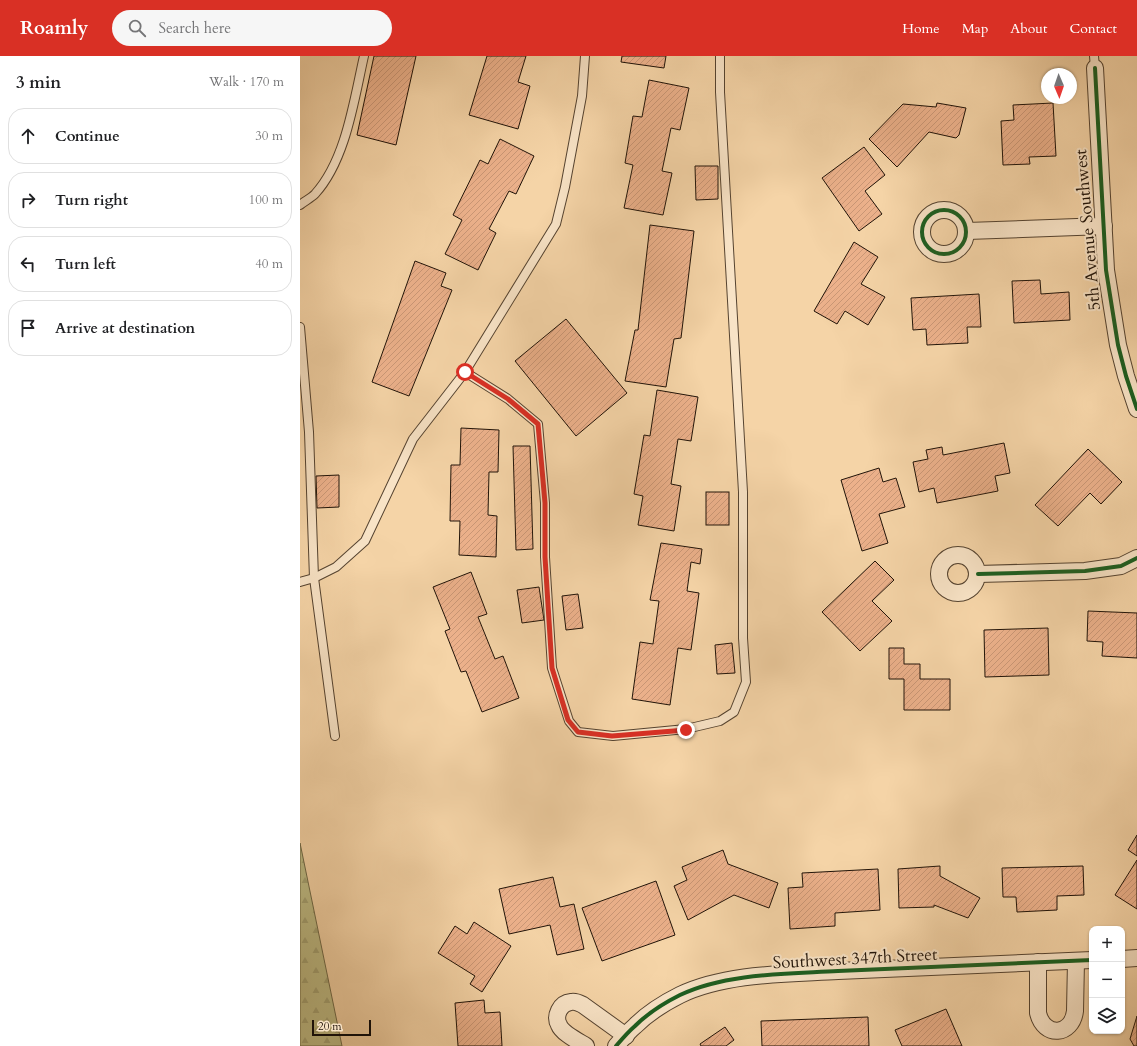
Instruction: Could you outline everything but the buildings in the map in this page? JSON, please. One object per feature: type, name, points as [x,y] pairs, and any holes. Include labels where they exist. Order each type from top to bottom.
[{"type":"street","name":"5th Avenue Southwest","points":[[1094,62],[1106,270],[1118,345],[1137,409]]},
{"type":"street","points":[[967,231],[1104,226]]},
{"type":"street","points":[[978,574],[1086,571],[1121,566],[1137,558]]},
{"type":"street","points":[[1125,959],[1137,958]]},
{"type":"street","name":"Southwest 347th Street","points":[[586,1046],[563,1031],[559,1026],[557,1014],[560,1008],[565,1004],[577,1002],[583,1005],[621,1041],[635,1026],[658,1008],[680,995],[706,986],[736,979],[771,975],[1089,960]]},
{"type":"street","points":[[1038,962],[1038,1013],[1040,1020],[1044,1026],[1050,1029],[1058,1030],[1065,1029],[1071,1024],[1074,1018],[1076,961]]},
{"type":"lane","points":[[300,205],[315,194],[333,168],[346,136],[364,56]]},
{"type":"lane","points":[[300,582],[314,578],[336,567],[365,542],[413,439],[465,372],[556,224],[565,187],[582,96],[585,56]]},
{"type":"lane","points":[[465,372],[508,399],[538,424],[545,503],[545,557],[552,668],[568,720],[578,732],[612,736],[686,730],[720,721],[734,712],[746,682],[743,638],[743,492],[720,100],[720,56]]},
{"type":"lane","points":[[300,327],[309,432],[314,578],[335,736]]},
{"type":"green space","points":[[300,843],[342,1046],[300,1046]]},
{"type":"cycle path","points":[[1095,68],[1106,270],[1118,345],[1137,409]]},
{"type":"cycle path","points":[[940,210],[948,210],[953,211],[960,216],[965,223],[966,232],[965,241],[960,248],[953,253],[940,254],[932,251],[925,244],[922,236],[922,228],[925,220],[932,213],[940,210]]},
{"type":"cycle path","points":[[978,574],[1085,571],[1121,566],[1137,558]]},
{"type":"cycle path","points":[[616,1046],[645,1017],[656,1009],[680,995],[717,982],[757,976],[798,973],[1089,960]]},
{"type":"route","points":[[465,372],[508,399],[538,424],[545,503],[545,557],[552,668],[568,720],[578,732],[612,736],[686,730]]}]
